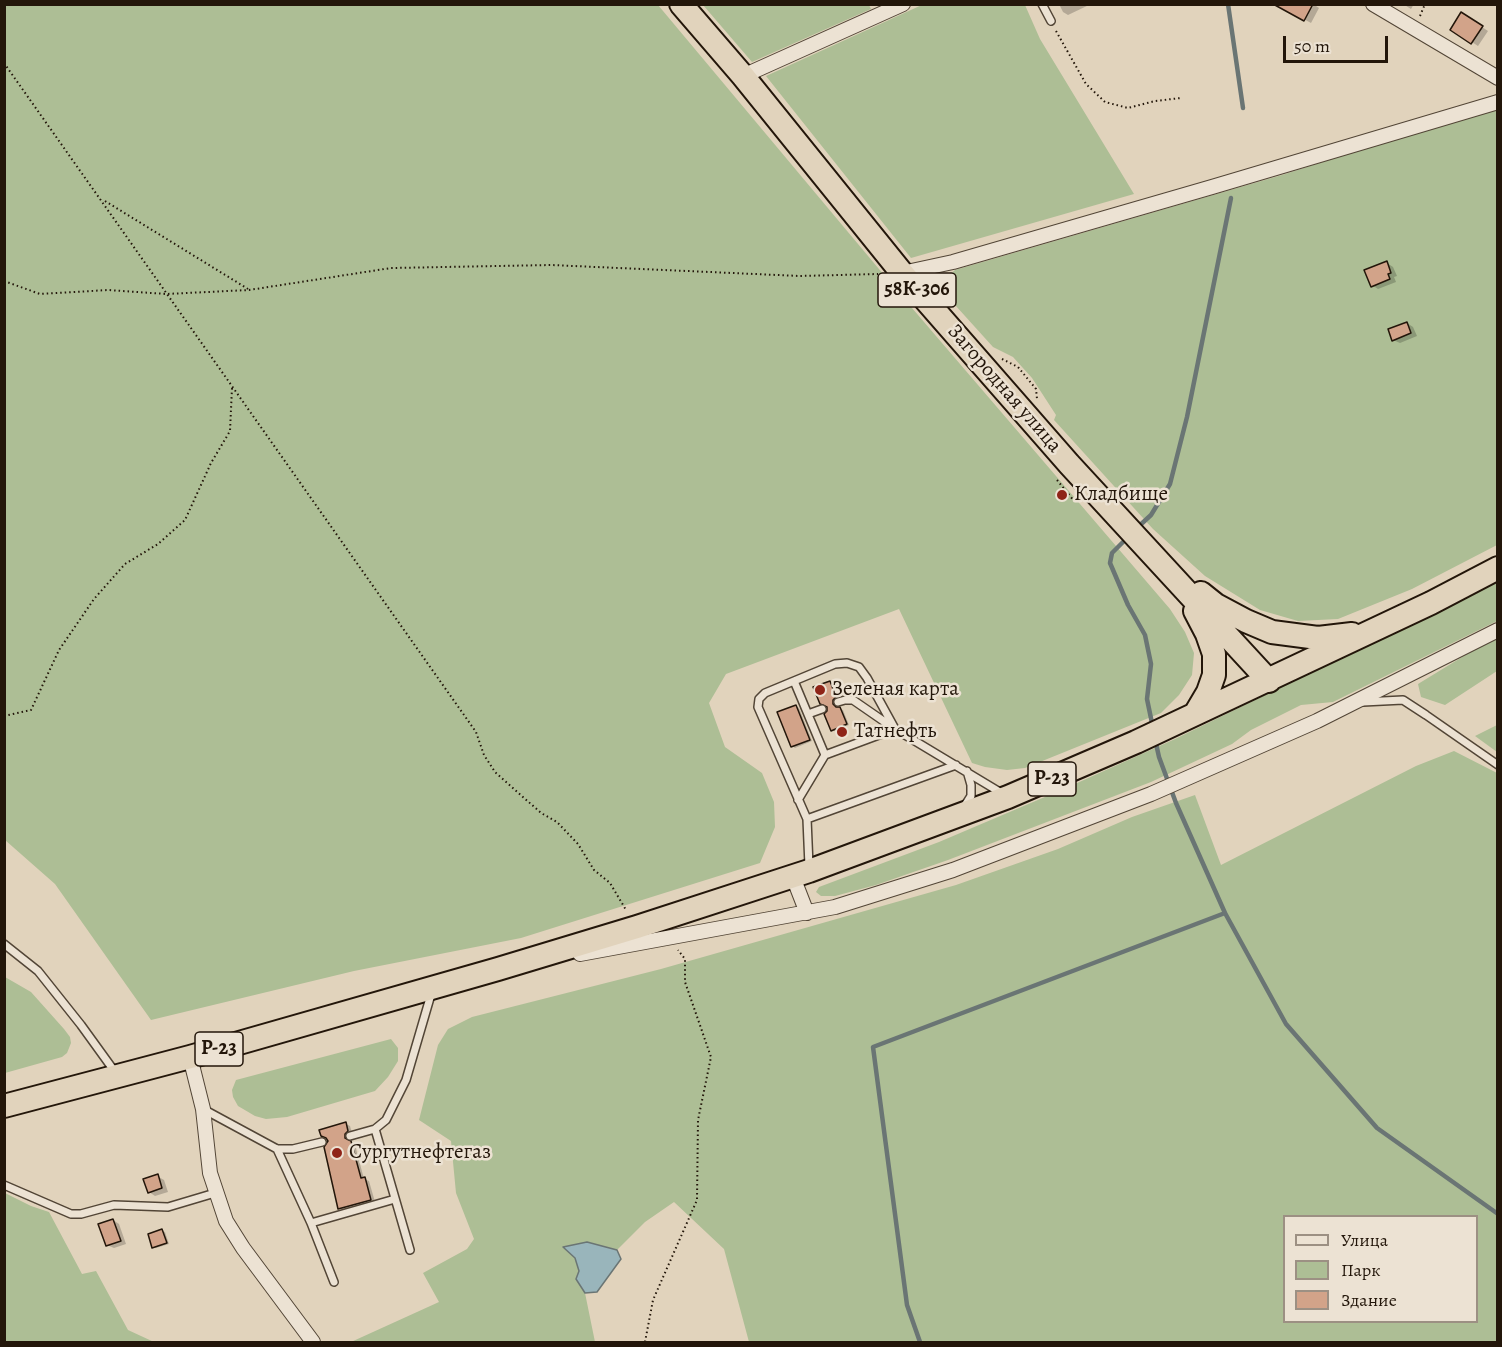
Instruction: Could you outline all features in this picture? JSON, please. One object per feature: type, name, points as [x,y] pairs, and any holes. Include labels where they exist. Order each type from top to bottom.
[{"type":"highway","name":"Загородная улица","points":[[681,4],[743,76],[902,273],[1069,464],[1269,681]]},
{"type":"highway","points":[[1163,566],[1216,605],[1272,632],[1318,638],[1346,635],[1388,624]]},
{"type":"highway","points":[[1163,566],[1193,608],[1207,634],[1214,654],[1214,675],[1208,692],[1195,714]]},
{"type":"highway","name":"Р-23","points":[[4,1106],[118,1077],[433,988],[637,927],[801,874],[1008,797],[1154,734],[1388,624],[1497,568]]},
{"type":"street","points":[[743,76],[903,4]]},
{"type":"street","points":[[1373,4],[1497,78]]},
{"type":"street","points":[[902,273],[953,262],[1212,188],[1497,102]]},
{"type":"street","points":[[498,969],[807,913],[873,897],[953,870],[1151,794],[1355,703],[1497,630]]},
{"type":"street","points":[[801,874],[807,913]]},
{"type":"street","points":[[190,1057],[203,1109],[210,1173],[226,1221],[243,1248],[313,1342]]},
{"type":"lane","points":[[1042,4],[1051,21]]},
{"type":"lane","points":[[801,874],[807,819],[758,707],[759,699],[765,693],[835,664],[847,663],[859,668],[867,678],[895,729]]},
{"type":"lane","points":[[794,681],[825,755]]},
{"type":"lane","points":[[838,702],[853,700],[895,729],[1008,797]]},
{"type":"lane","points":[[1355,703],[1403,700],[1497,765]]},
{"type":"lane","points":[[808,714],[822,709]]},
{"type":"lane","points":[[798,800],[825,755],[895,729]]},
{"type":"lane","points":[[807,819],[956,765]]},
{"type":"lane","points":[[956,816],[971,796],[967,771]]},
{"type":"lane","points":[[4,944],[38,971],[118,1077]]},
{"type":"lane","points":[[350,1136],[375,1129],[386,1120],[406,1080],[433,988]]},
{"type":"lane","points":[[203,1109],[277,1149],[293,1149],[322,1142]]},
{"type":"lane","points":[[375,1129],[410,1250]]},
{"type":"lane","points":[[277,1149],[311,1223],[334,1282]]},
{"type":"lane","points":[[4,1185],[71,1214],[81,1214],[114,1205],[168,1207],[215,1193]]},
{"type":"lane","points":[[311,1223],[395,1199]]},
{"type":"path","points":[[1051,21],[1086,84],[1105,102],[1128,108],[1155,101],[1181,98]]},
{"type":"path","points":[[4,63],[476,732],[484,755],[495,772],[541,813],[557,822],[578,844],[594,870],[610,883],[637,927]]},
{"type":"path","points":[[102,200],[249,290]]},
{"type":"path","points":[[4,280],[40,294],[108,290],[166,294],[249,290],[402,267],[551,266],[800,276],[902,273]]},
{"type":"path","points":[[4,716],[31,710],[59,650],[94,599],[125,564],[158,544],[185,520],[211,463],[230,431],[232,388]]},
{"type":"path","points":[[645,1342],[653,1300],[697,1200],[698,1120],[711,1058],[685,982],[685,959],[668,938]]},
{"type":"green space","points":[[5,4],[658,5],[894,287],[1170,609],[1185,632],[1194,653],[1192,675],[1179,695],[1161,713],[1025,768],[1007,770],[985,767],[972,763],[899,609],[726,674],[709,703],[725,747],[762,773],[774,802],[775,827],[760,863],[521,938],[354,971],[151,1020],[55,884],[5,840]]},
{"type":"green space","points":[[924,4],[1025,5],[1040,39],[1134,194],[911,258],[766,76]]},
{"type":"green space","points":[[703,5],[869,5],[871,9],[752,62]]},
{"type":"green space","points":[[1497,106],[1497,545],[1412,589],[1338,619],[1298,621],[1260,610],[1205,576],[1153,529],[1054,420],[1056,415],[1032,378],[1013,357],[993,347],[946,295],[942,281],[955,270],[1282,175]]},
{"type":"green space","points":[[1497,582],[1497,621],[1333,702],[1301,705],[1251,730],[1232,744],[1151,782],[948,860],[876,885],[835,896],[821,896],[816,892],[819,887],[939,842],[1175,739]]},
{"type":"green space","points":[[1490,640],[1497,640],[1497,671],[1445,705],[1421,697],[1418,684]]},
{"type":"green space","points":[[1497,725],[1497,752],[1475,736]]},
{"type":"green space","points":[[1454,751],[1497,773],[1497,1342],[749,1342],[724,1249],[674,1202],[645,1222],[617,1250],[587,1242],[564,1247],[575,1258],[579,1271],[576,1279],[585,1293],[595,1342],[351,1342],[439,1302],[423,1273],[467,1249],[474,1239],[456,1193],[451,1141],[419,1120],[438,1045],[448,1029],[472,1017],[661,969],[956,885],[1058,849],[1132,817],[1195,795],[1221,865],[1416,766]]},
{"type":"green space","points":[[5,977],[31,992],[70,1037],[71,1043],[67,1053],[62,1057],[5,1073]]},
{"type":"green space","points":[[391,1039],[398,1048],[398,1061],[375,1091],[287,1117],[266,1119],[255,1116],[238,1106],[233,1097],[232,1090],[236,1080]]},
{"type":"green space","points":[[5,1193],[49,1212],[82,1274],[96,1271],[128,1330],[154,1342],[5,1342]]},
{"type":"water","points":[[587,1242],[617,1250],[621,1259],[597,1292],[585,1293],[576,1279],[579,1271],[575,1258],[563,1247]]},
{"type":"building","points":[[1273,4],[1313,4],[1304,21]]},
{"type":"building","points":[[1461,12],[1483,26],[1471,44],[1450,30]]},
{"type":"building","points":[[1387,261],[1391,273],[1388,274],[1390,279],[1371,287],[1364,270]]},
{"type":"building","points":[[1407,322],[1411,333],[1392,341],[1388,329]]},
{"type":"building","points":[[830,681],[836,697],[833,704],[840,707],[847,724],[831,731],[824,714],[827,707],[820,704],[813,687]]},
{"type":"building","points":[[796,705],[810,740],[791,747],[777,712]]},
{"type":"building","points":[[346,1122],[348,1131],[345,1138],[351,1141],[361,1178],[365,1177],[371,1200],[338,1209],[324,1147],[328,1141],[321,1136],[319,1130]]},
{"type":"building","points":[[158,1174],[162,1188],[148,1193],[143,1179]]},
{"type":"building","points":[[113,1219],[121,1241],[106,1246],[98,1224]]},
{"type":"building","points":[[162,1229],[167,1243],[152,1248],[148,1234]]},
{"type":"waterway","points":[[1228,4],[1243,108]]},
{"type":"waterway","points":[[1138,527],[1151,515],[1170,484],[1187,417],[1231,198]]},
{"type":"waterway","points":[[1128,537],[1112,553],[1110,563],[1128,605],[1145,635],[1151,664],[1147,699],[1153,728]]},
{"type":"waterway","points":[[920,1342],[907,1305],[873,1047],[1225,913],[1176,803],[1159,757],[1155,739]]},
{"type":"waterway","points":[[1225,913],[1286,1024],[1377,1128],[1498,1214]]},
{"type":"place","name":"Кладбище","points":[[1062,495]]},
{"type":"place","name":"Зеленая карта","points":[[820,690]]},
{"type":"place","name":"Татнефть","points":[[842,732]]},
{"type":"place","name":"Сургутнефтегаз","points":[[337,1153]]}]
